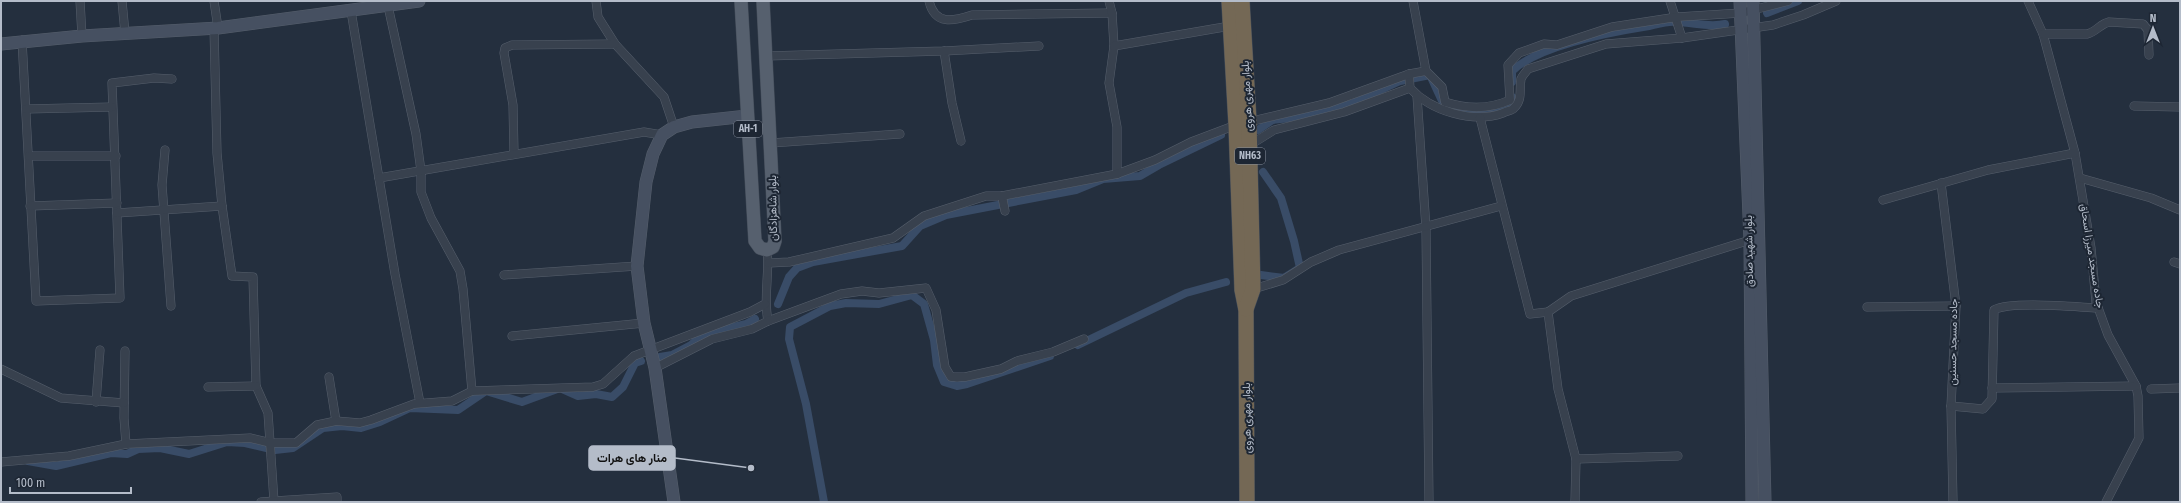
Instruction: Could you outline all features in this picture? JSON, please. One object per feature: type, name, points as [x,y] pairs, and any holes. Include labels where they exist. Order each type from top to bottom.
[{"type":"highway","name":"بلوار مهری هروی","points":[[1229,1],[1230,26],[1243,123],[1250,145],[1246,310],[1247,502]]},
{"type":"highway","name":"بلوار مهری هروی","points":[[1242,1],[1247,290]]},
{"type":"main road","points":[[1,44],[22,40],[216,28],[388,6],[401,2],[419,1]]},
{"type":"main road","name":"بلوار شاهزادگان","points":[[741,1],[755,241],[760,248],[767,250],[773,247],[775,240],[763,1]]},
{"type":"main road","name":"بلوار شهید صادق","points":[[1752,502],[1748,29],[1753,6]]},
{"type":"main road","name":"بلوار شهید صادق","points":[[1741,7],[1748,29],[1765,502]]},
{"type":"main road","points":[[674,502],[655,368],[649,350],[644,323],[637,266],[646,182],[653,154],[662,135],[674,128],[692,122],[747,116]]},
{"type":"street","points":[[80,1],[82,36]]},
{"type":"street","points":[[122,1],[125,33]]},
{"type":"street","points":[[214,1],[216,28],[217,153],[222,206],[232,276],[253,277],[256,386],[268,413],[274,501]]},
{"type":"street","points":[[596,1],[598,16],[615,44],[664,97],[674,128]]},
{"type":"street","points":[[929,1],[938,16],[944,20],[952,22],[972,16],[1112,13]]},
{"type":"street","points":[[1109,1],[1112,13],[1114,46],[1109,83],[1117,127],[1117,174]]},
{"type":"street","points":[[1413,1],[1426,71],[1442,86],[1445,102],[1463,108],[1496,106],[1510,100],[1508,65],[1519,53],[1544,44],[1557,44],[1612,27],[1677,22],[1741,7],[1788,1]]},
{"type":"street","points":[[1670,1],[1682,38]]},
{"type":"street","points":[[1409,74],[1410,88],[1417,96],[1450,113],[1480,118],[1497,115],[1514,109],[1520,100],[1521,78],[1528,69],[1606,44],[1682,38],[1748,29],[1803,15],[1836,1]]},
{"type":"street","name":"جاده مسجد ميرزا اسحاق","points":[[2028,1],[2043,34],[2075,153],[2080,178],[2098,308],[2108,335],[2136,386],[2138,396],[2139,438],[2106,502]]},
{"type":"street","points":[[388,6],[416,134],[421,171],[421,192],[428,211],[460,271],[472,391]]},
{"type":"street","points":[[351,10],[379,178],[420,403]]},
{"type":"street","points":[[2043,34],[2087,34],[2092,33],[2109,22],[2143,24],[2148,30],[2149,55]]},
{"type":"street","points":[[1114,46],[1230,26]]},
{"type":"street","points":[[22,40],[35,299],[38,301],[120,298],[116,156],[112,107],[112,83],[154,78],[172,79]]},
{"type":"street","points":[[514,153],[513,105],[504,53],[505,48],[512,45],[615,44]]},
{"type":"street","points":[[766,56],[944,51],[1039,46]]},
{"type":"street","points":[[944,51],[952,103],[961,141]]},
{"type":"street","points":[[769,263],[789,262],[893,238],[924,216],[986,196],[1002,196],[1117,174],[1155,160],[1191,142],[1243,123],[1329,103],[1409,74],[1426,71]]},
{"type":"street","points":[[1250,145],[1274,130],[1344,112],[1410,88]]},
{"type":"street","points":[[1417,96],[1426,228],[1429,502]]},
{"type":"street","points":[[2134,106],[2180,107]]},
{"type":"street","points":[[26,109],[112,107]]},
{"type":"street","points":[[1480,118],[1501,206],[1530,314],[1548,312],[1571,296],[1750,240]]},
{"type":"street","points":[[379,178],[514,153],[644,132],[662,135]]},
{"type":"street","points":[[771,143],[900,134]]},
{"type":"street","points":[[165,150],[162,185],[171,306]]},
{"type":"street","points":[[1883,200],[1988,170],[2075,153]]},
{"type":"street","points":[[29,156],[116,156]]},
{"type":"street","points":[[2080,178],[2151,198],[2180,210]]},
{"type":"street","name":"جاده مسجد حسنین","points":[[1941,183],[1956,306],[1951,406],[1953,502]]},
{"type":"street","points":[[1002,196],[1005,211]]},
{"type":"street","points":[[30,206],[117,203]]},
{"type":"street","points":[[117,213],[222,206]]},
{"type":"street","points":[[1247,290],[1283,280],[1311,262],[1339,250],[1426,228],[1501,206]]},
{"type":"street","points":[[767,250],[769,263],[765,304],[768,321]]},
{"type":"street","points":[[504,275],[637,266]]},
{"type":"street","points":[[655,368],[712,339],[752,329],[768,321],[842,294],[862,291],[879,294],[926,288],[936,310],[945,367],[951,377],[965,377],[1001,369],[1017,361],[1053,352],[1084,339]]},
{"type":"street","points":[[1,462],[69,456],[126,444],[250,438],[271,443],[296,443],[317,425],[336,421],[360,423],[420,403],[452,401],[472,391],[593,387],[603,384],[634,356],[750,312],[765,304]]},
{"type":"street","points":[[1867,307],[1956,306]]},
{"type":"street","points":[[1951,406],[1983,409],[1992,399],[1994,310],[1998,308],[2022,306],[2098,308]]},
{"type":"street","points":[[1548,312],[1558,389],[1576,459],[1575,502]]},
{"type":"street","points":[[512,336],[644,323]]},
{"type":"street","points":[[96,402],[100,350]]},
{"type":"street","points":[[125,351],[124,404],[126,444]]},
{"type":"street","points":[[1,370],[61,398],[124,404]]},
{"type":"street","points":[[329,377],[336,421]]},
{"type":"street","points":[[208,387],[256,386]]},
{"type":"street","points":[[1992,388],[2136,386]]},
{"type":"street","points":[[2151,389],[2180,388]]},
{"type":"street","points":[[1576,459],[1678,456]]},
{"type":"street","points":[[261,502],[337,497],[338,502]]},
{"type":"waterway","points":[[1767,13],[1798,1]]},
{"type":"waterway","points":[[1512,82],[1512,71],[1524,62],[1539,54],[1576,41],[1666,22],[1707,25],[1725,24]]},
{"type":"waterway","points":[[1271,120],[1300,117],[1351,104],[1400,81],[1430,75],[1444,105],[1461,111],[1497,111],[1512,103],[1512,97]]},
{"type":"waterway","points":[[1258,130],[1274,119]]},
{"type":"waterway","points":[[778,304],[789,277],[797,268],[813,262],[902,246],[920,226],[946,215],[1076,190],[1103,179],[1140,176],[1159,165],[1221,135]]},
{"type":"waterway","points":[[1261,275],[1284,278],[1300,268],[1294,241],[1281,198],[1263,172]]},
{"type":"waterway","points":[[1078,345],[1186,293],[1226,282]]},
{"type":"waterway","points":[[824,502],[806,404],[789,339],[790,327],[830,306],[846,303],[879,304],[912,295],[924,304],[934,340],[937,365],[944,382],[957,386],[967,384],[1050,356]]},
{"type":"waterway","points":[[660,357],[672,355],[691,345],[702,335],[746,324],[755,319]]},
{"type":"waterway","points":[[28,461],[56,466],[111,453],[127,454],[138,449],[160,448],[189,454],[227,442],[245,443],[275,450],[293,448],[323,428],[342,426],[361,428],[380,422],[410,408],[458,410],[486,391],[522,402],[560,388],[578,396],[596,394],[612,397],[623,387],[635,363],[641,361]]},
{"type":"place","name":"منار های هرات","points":[[751,468]]}]
